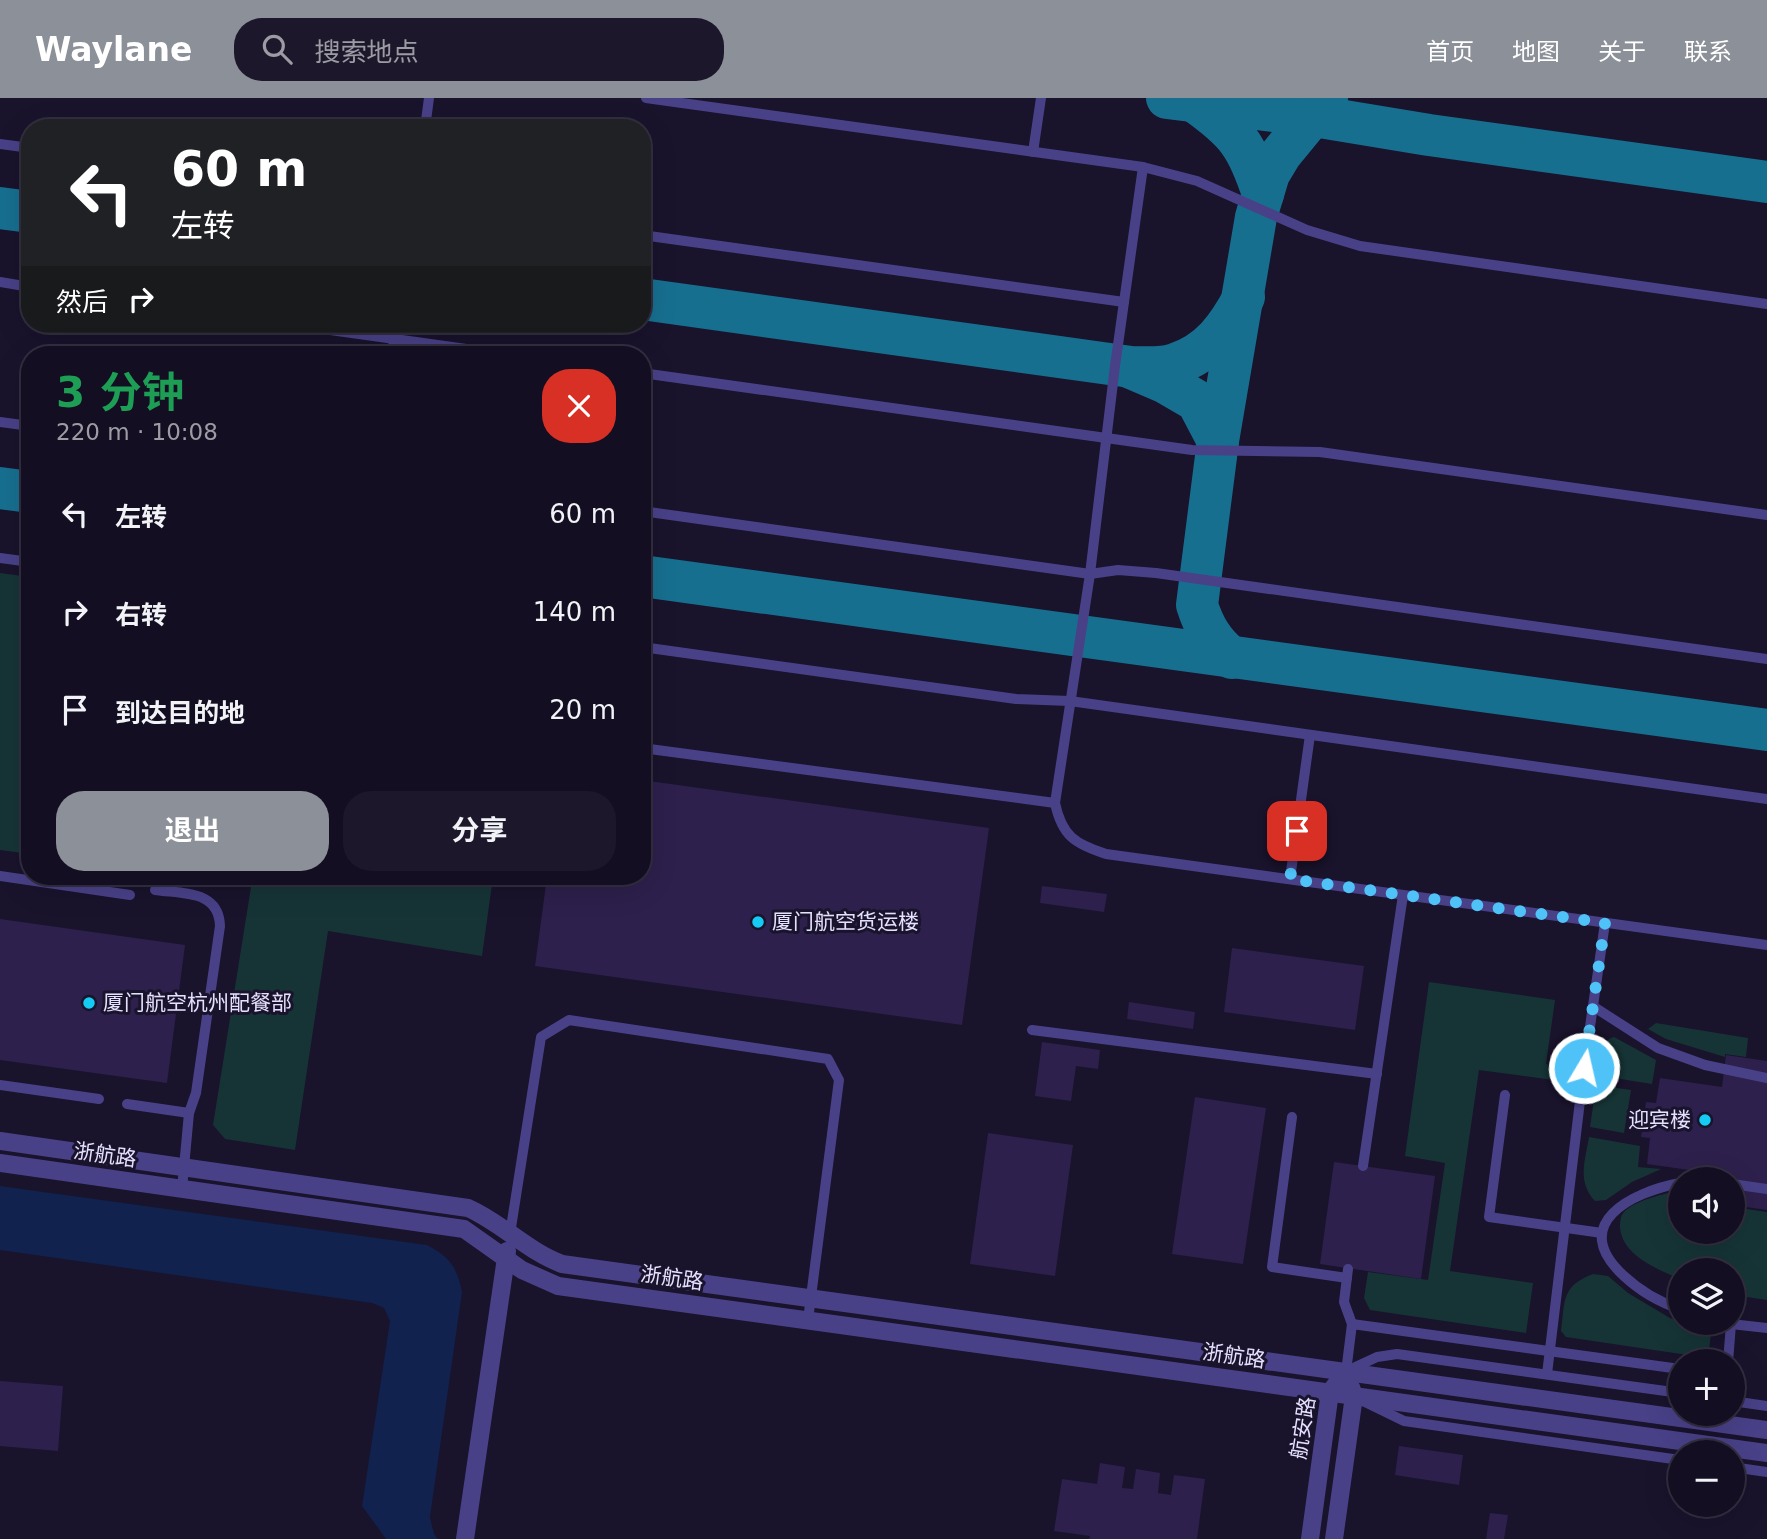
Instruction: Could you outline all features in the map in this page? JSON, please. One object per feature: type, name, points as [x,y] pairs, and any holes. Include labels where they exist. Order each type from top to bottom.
[{"type":"street","name":"浙航路","points":[[0,1142],[468,1208],[483,1214],[530,1249],[562,1264],[1767,1430]]},
{"type":"street","name":"浙航路","points":[[0,1163],[464,1229],[522,1270],[558,1286],[1767,1452]]},
{"type":"street","points":[[465,1539],[510,1234]]},
{"type":"street","points":[[1334,1539],[1354,1396],[1346,1372]]},
{"type":"street","name":"航安路","points":[[1310,1539],[1330,1392],[1346,1372]]},
{"type":"lane","points":[[426,119],[429,98]]},
{"type":"lane","points":[[646,98],[1143,167],[1197,181],[1307,230],[1360,246],[1767,304]]},
{"type":"lane","points":[[1033,152],[1041,98]]},
{"type":"lane","points":[[0,144],[21,147]]},
{"type":"lane","points":[[1143,167],[1090,574],[1055,803],[1059,820],[1070,837],[1086,848],[1106,854],[1767,945]]},
{"type":"lane","points":[[651,236],[1124,302]]},
{"type":"lane","points":[[0,282],[21,286]]},
{"type":"lane","points":[[351,333],[445,346]]},
{"type":"lane","points":[[393,346],[395,333]]},
{"type":"lane","points":[[651,374],[1192,450],[1320,452],[1767,515]]},
{"type":"lane","points":[[0,422],[21,425]]},
{"type":"lane","points":[[651,513],[1090,574],[1118,570],[1167,574],[1767,659]]},
{"type":"lane","points":[[0,558],[21,561]]},
{"type":"lane","points":[[651,648],[1016,699],[1070,701],[1767,799]]},
{"type":"lane","points":[[1290,879],[1310,735]]},
{"type":"lane","points":[[651,749],[1055,803]]},
{"type":"lane","points":[[0,876],[21,879]]},
{"type":"lane","points":[[62,885],[130,895]]},
{"type":"lane","points":[[155,890],[201,896],[212,903],[219,914],[220,926],[196,1093],[189,1113],[182,1189]]},
{"type":"lane","points":[[1363,1166],[1403,895]]},
{"type":"lane","points":[[1547,1374],[1584,1068],[1605,923]]},
{"type":"lane","points":[[1594,1007],[1658,1048],[1705,1065],[1767,1077]]},
{"type":"lane","points":[[510,1234],[541,1037],[569,1020],[828,1059],[839,1080],[808,1320]]},
{"type":"lane","points":[[1032,1030],[1377,1073]]},
{"type":"lane","points":[[0,1085],[99,1099]]},
{"type":"lane","points":[[1505,1095],[1489,1217],[1602,1233]]},
{"type":"lane","points":[[127,1104],[189,1113]]},
{"type":"lane","points":[[1292,1117],[1272,1267],[1348,1273],[1344,1302],[1352,1324],[1346,1372]]},
{"type":"lane","points":[[1668,1186],[1644,1192],[1622,1203],[1609,1215],[1602,1233],[1604,1250],[1613,1266],[1638,1289],[1668,1303]]},
{"type":"lane","points":[[1745,1186],[1767,1189]]},
{"type":"lane","points":[[1352,1324],[1668,1367]]},
{"type":"lane","points":[[1745,1326],[1767,1328]]},
{"type":"lane","points":[[1346,1372],[1377,1357],[1397,1354],[1668,1391]]},
{"type":"lane","name":"浙航路","points":[[1354,1396],[1404,1421],[1668,1458]]},
{"type":"lane","points":[[1745,1403],[1767,1406]]},
{"type":"lane","points":[[1745,1469],[1767,1472]]},
{"type":"green space","points":[[0,573],[21,576],[21,853],[0,850]]},
{"type":"green space","points":[[238,885],[492,885],[482,956],[328,931],[295,1150],[225,1139],[213,1125],[251,887]]},
{"type":"green space","points":[[1429,982],[1555,1000],[1546,1064],[1563,1067],[1561,1081],[1479,1070],[1450,1271],[1533,1283],[1526,1333],[1370,1310],[1364,1298],[1368,1272],[1428,1280],[1445,1163],[1405,1156]]},
{"type":"green space","points":[[1656,1023],[1748,1038],[1746,1057],[1725,1054],[1725,1057],[1666,1039],[1648,1029]]},
{"type":"green space","points":[[1614,1037],[1656,1060],[1652,1084],[1602,1076],[1599,1073],[1603,1046]]},
{"type":"green space","points":[[1596,1085],[1631,1090],[1624,1133],[1590,1127]]},
{"type":"green space","points":[[1589,1137],[1640,1146],[1638,1167],[1661,1169],[1632,1182],[1606,1200],[1595,1201],[1589,1194],[1584,1179]]},
{"type":"green space","points":[[1668,1193],[1668,1244],[1745,1244],[1745,1209],[1767,1212],[1767,1300],[1745,1297],[1745,1258],[1668,1258],[1668,1274],[1634,1254],[1622,1238],[1621,1218],[1629,1208]]},
{"type":"green space","points":[[1593,1274],[1608,1276],[1628,1293],[1668,1317],[1668,1335],[1711,1335],[1709,1349],[1668,1349],[1668,1352],[1566,1337],[1561,1331],[1564,1303],[1570,1289]]},
{"type":"water","points":[[0,1186],[427,1245],[441,1254],[455,1269],[462,1292],[430,1517],[438,1539],[386,1539],[362,1506],[390,1321],[384,1308],[372,1303],[0,1250]]},
{"type":"building","name":"厦门航空货运楼","points":[[651,781],[989,828],[962,1025],[535,966],[546,885],[651,885]]},
{"type":"building","points":[[1042,886],[1107,894],[1104,912],[1040,903]]},
{"type":"building","name":"厦门航空杭州配餐部","points":[[0,919],[185,945],[167,1083],[0,1060]]},
{"type":"building","points":[[1232,948],[1364,966],[1355,1030],[1224,1012]]},
{"type":"building","points":[[1129,1002],[1195,1012],[1193,1029],[1127,1019]]},
{"type":"building","points":[[1042,1042],[1100,1050],[1098,1069],[1076,1066],[1071,1101],[1035,1096]]},
{"type":"building","name":"迎宾楼","points":[[1726,1055],[1767,1061],[1767,1210],[1745,1207],[1745,1167],[1668,1167],[1647,1164],[1650,1138],[1641,1137],[1646,1102],[1656,1103],[1660,1078],[1722,1087]]},
{"type":"building","points":[[1195,1097],[1266,1108],[1243,1264],[1172,1254]]},
{"type":"building","points":[[988,1133],[1073,1145],[1055,1276],[970,1264]]},
{"type":"building","points":[[1334,1162],[1435,1176],[1421,1279],[1320,1264]]},
{"type":"building","points":[[0,1381],[63,1386],[58,1451],[0,1446]]},
{"type":"building","points":[[1399,1446],[1463,1455],[1459,1485],[1395,1475]]},
{"type":"building","points":[[1100,1463],[1125,1467],[1122,1488],[1133,1489],[1136,1469],[1160,1473],[1158,1493],[1171,1495],[1174,1475],[1205,1479],[1197,1539],[1089,1539],[1090,1536],[1054,1531],[1062,1479],[1097,1484]]},
{"type":"building","points":[[1490,1513],[1508,1515],[1504,1539],[1486,1539]]},
{"type":"taxiway","points":[[1167,98],[1314,116],[1429,135],[1767,182]]},
{"type":"taxiway","points":[[1232,658],[1210,634],[1197,605],[1218,441],[1256,217],[1269,174],[1281,154],[1327,98]]},
{"type":"taxiway","points":[[1195,102],[1221,122],[1239,141],[1252,163],[1263,194]]},
{"type":"taxiway","points":[[0,208],[21,211]]},
{"type":"taxiway","points":[[651,300],[1131,367],[1153,367],[1170,366],[1208,346],[1231,319],[1244,297]]},
{"type":"taxiway","points":[[1131,368],[1166,383],[1197,401],[1218,441]]},
{"type":"taxiway","points":[[0,488],[21,491]]},
{"type":"taxiway","points":[[651,577],[1767,730]]},
{"type":"place","name":"厦门航空货运楼","points":[[758,922]]},
{"type":"place","name":"厦门航空杭州配餐部","points":[[89,1003]]},
{"type":"place","name":"迎宾楼","points":[[1705,1120]]},
{"type":"route","points":[[1297,831],[1290,879],[1605,923],[1584,1068]]}]
